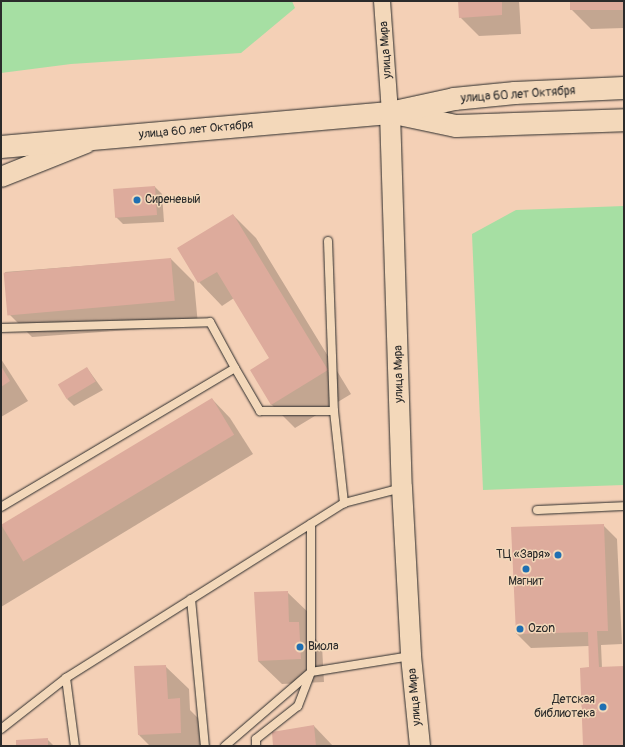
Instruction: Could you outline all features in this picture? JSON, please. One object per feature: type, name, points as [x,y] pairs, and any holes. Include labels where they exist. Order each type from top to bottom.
[{"type":"main road","name":"улица 60 лет Октября","points":[[1,147],[390,112],[462,98],[624,88]]},
{"type":"main road","name":"улица 60 лет Октября","points":[[390,112],[456,126],[624,120]]},
{"type":"street","name":"улица Мира","points":[[382,1],[390,112],[402,488],[411,656],[420,746]]},
{"type":"street","points":[[1,177],[98,138]]},
{"type":"lane","points":[[328,241],[334,411],[344,503]]},
{"type":"lane","points":[[1,328],[210,322],[260,411],[334,411]]},
{"type":"lane","points":[[1,507],[235,368]]},
{"type":"lane","points":[[1,729],[66,678],[344,503],[402,488]]},
{"type":"lane","points":[[537,510],[624,506]]},
{"type":"lane","points":[[256,746],[256,740],[298,706],[311,672],[311,524]]},
{"type":"lane","points":[[191,599],[205,746]]},
{"type":"lane","points":[[226,746],[311,672],[411,656]]},
{"type":"lane","points":[[66,678],[75,746]]},
{"type":"green space","points":[[1,1],[292,1],[295,8],[241,53],[71,64],[1,73]]},
{"type":"green space","points":[[624,206],[624,485],[483,490],[472,234],[516,210]]},
{"type":"building","points":[[458,1],[502,1],[502,15],[459,18]]},
{"type":"building","points":[[570,1],[624,1],[624,10],[570,10]]},
{"type":"building","points":[[155,186],[157,215],[115,218],[113,189]]},
{"type":"building","points":[[233,214],[328,370],[271,405],[250,370],[269,358],[217,272],[198,283],[177,248]]},
{"type":"building","points":[[171,258],[175,301],[7,315],[4,273]]},
{"type":"building","points":[[1,366],[10,381],[1,387]]},
{"type":"building","points":[[87,367],[96,382],[67,399],[58,385]]},
{"type":"building","points":[[212,398],[234,435],[23,562],[1,525]]},
{"type":"building","name":"ТЦ «Заря»","points":[[604,524],[608,631],[597,631],[599,667],[624,666],[624,746],[583,746],[580,668],[589,667],[588,632],[516,634],[511,527]]},
{"type":"building","points":[[288,591],[289,622],[299,622],[301,659],[258,661],[254,592]]},
{"type":"building","points":[[166,665],[168,699],[180,698],[181,733],[138,735],[134,666]]},
{"type":"building","points":[[314,725],[316,746],[273,746],[272,732]]},
{"type":"building","points":[[48,738],[48,746],[16,746],[16,740]]},
{"type":"place","name":"Сиреневый","points":[[137,200]]},
{"type":"place","name":"ТЦ «Заря»","points":[[558,555]]},
{"type":"place","name":"Магнит","points":[[526,569]]},
{"type":"place","name":"Ozon","points":[[520,629]]},
{"type":"place","name":"Виола","points":[[300,647]]},
{"type":"place","name":"Детская библиотека","points":[[603,707]]}]
